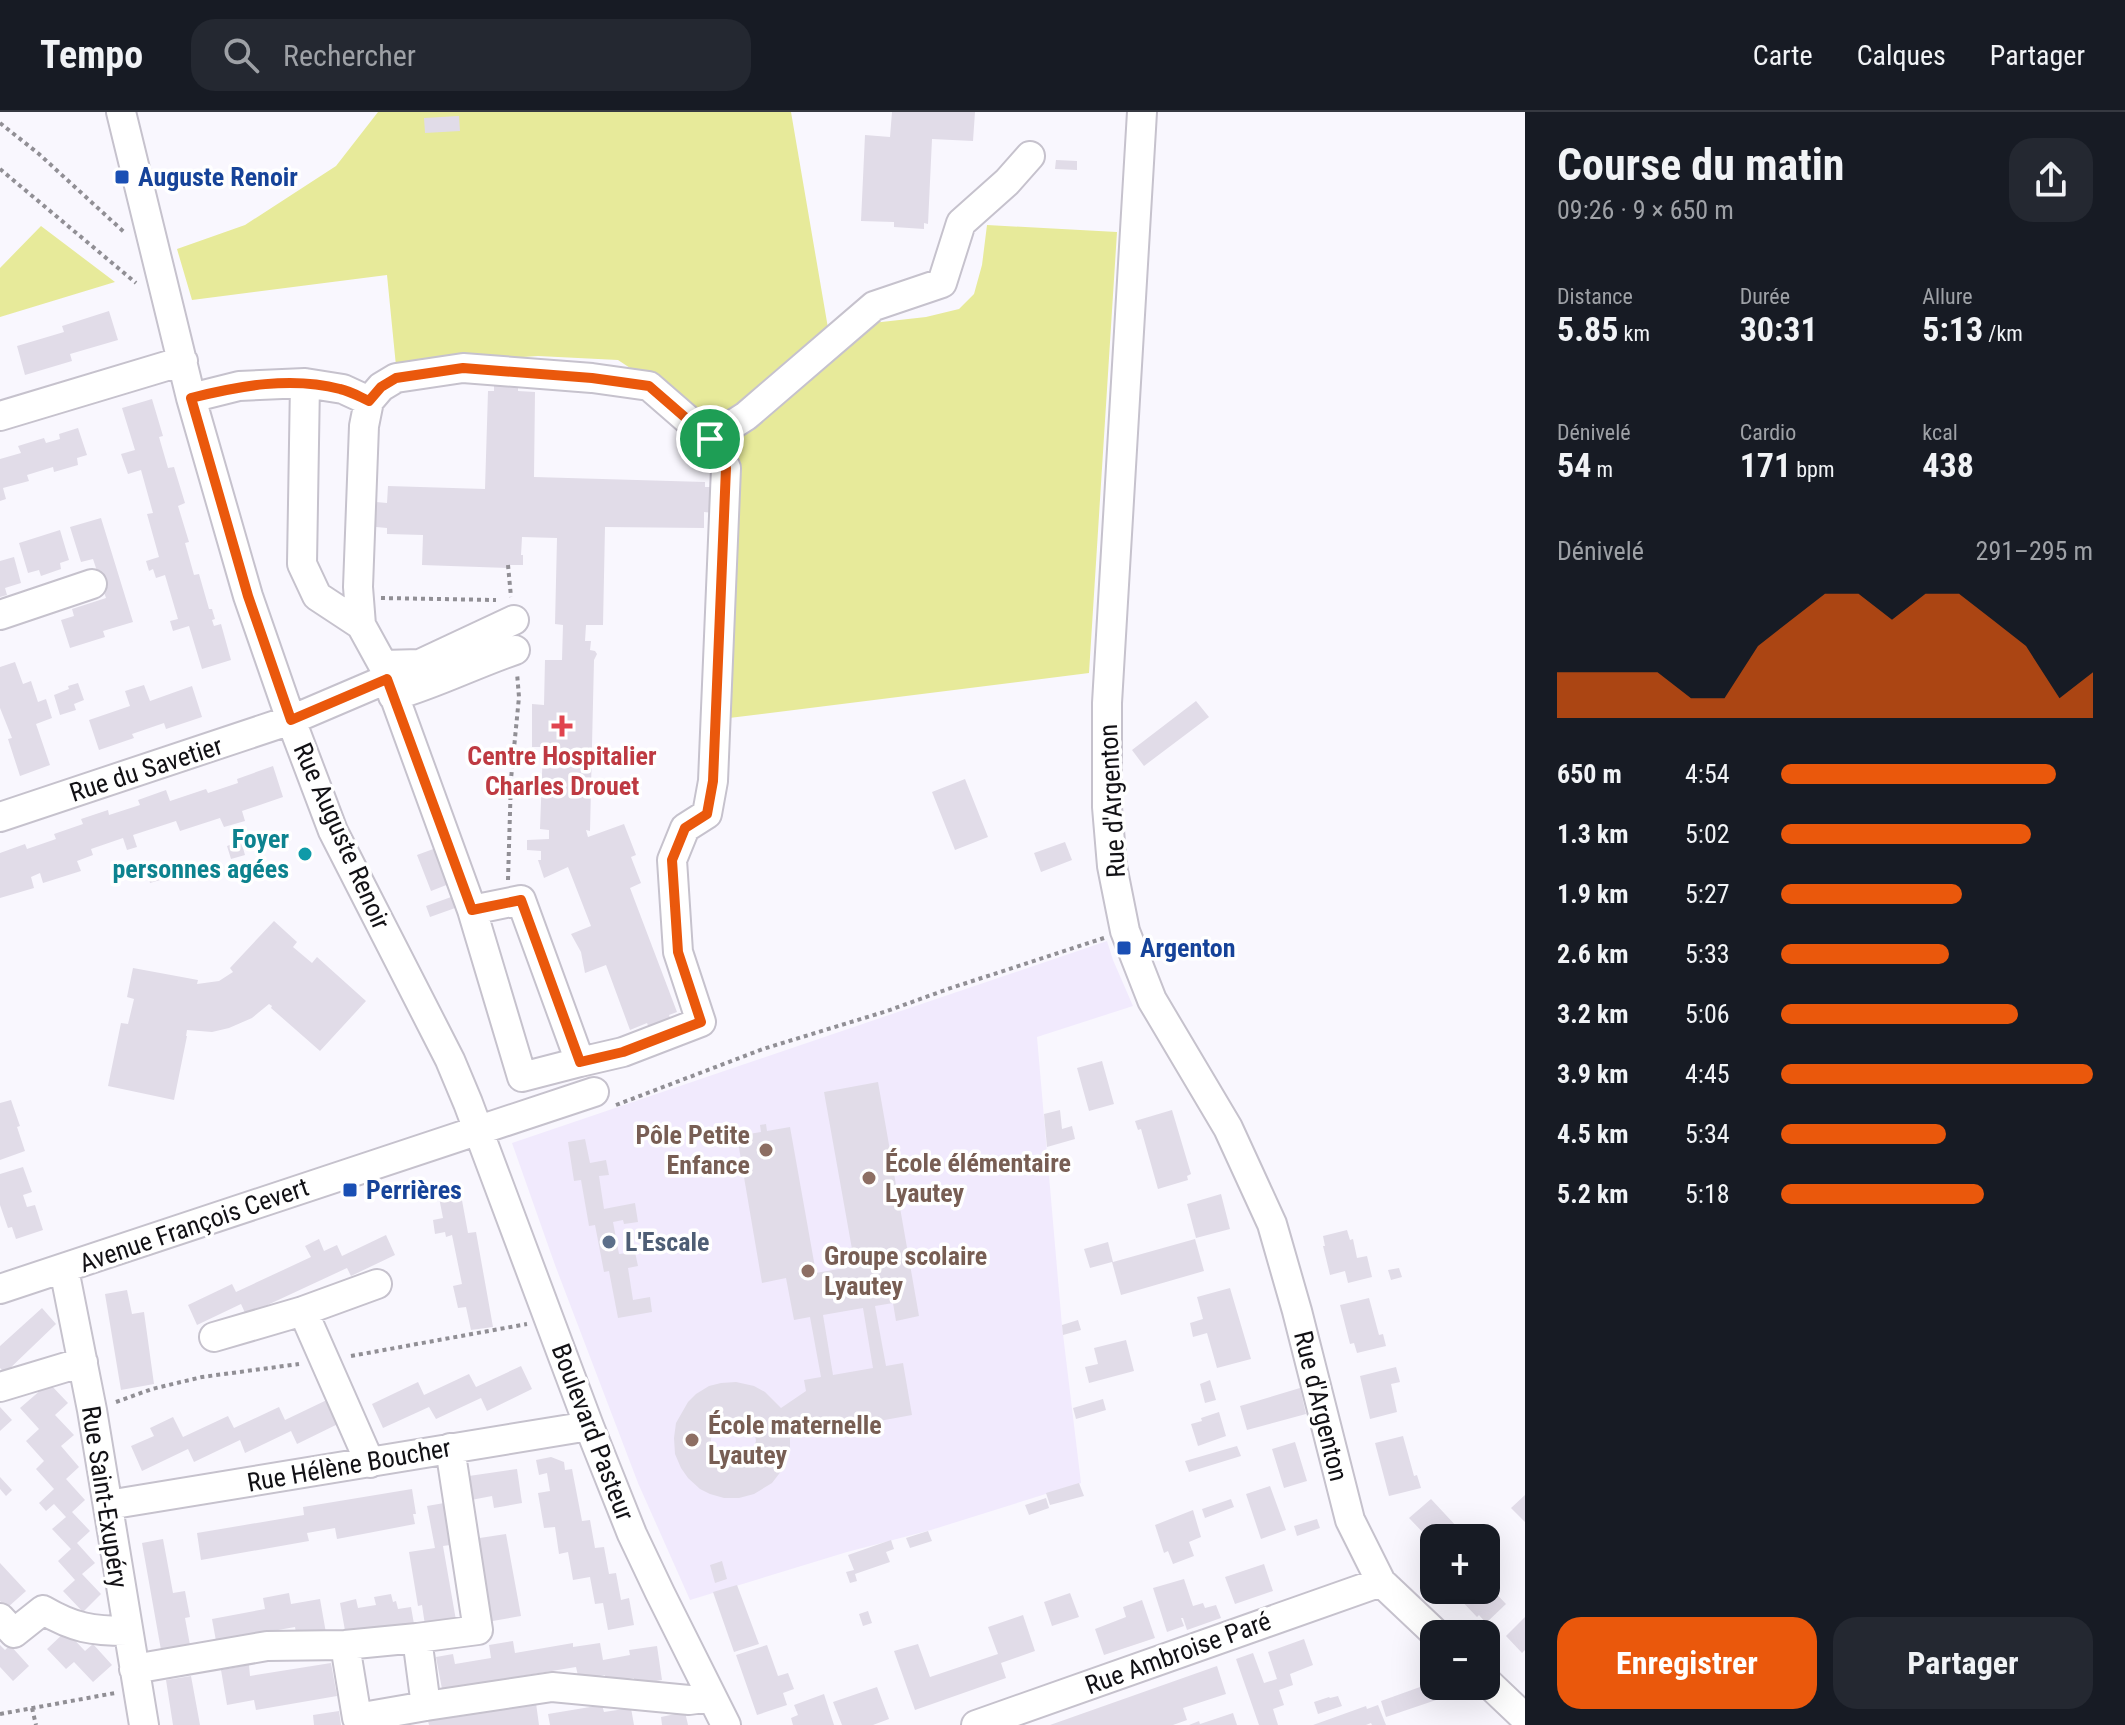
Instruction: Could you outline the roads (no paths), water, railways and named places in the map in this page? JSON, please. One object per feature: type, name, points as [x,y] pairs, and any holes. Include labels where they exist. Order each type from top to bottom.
[{"type":"street","name":"Rue Auguste Renoir","points":[[121,112],[191,398],[248,596],[291,720],[333,831],[450,1060],[479,1131]]},
{"type":"street","name":"Rue d'Argenton","points":[[1142,112],[1107,703],[1107,807],[1112,866],[1125,931],[1152,1000],[1228,1128],[1272,1224],[1350,1520],[1381,1582]]},
{"type":"street","points":[[710,439],[746,416],[874,306],[942,283],[961,223],[1007,182],[1030,156]]},
{"type":"street","points":[[0,416],[183,361]]},
{"type":"street","points":[[463,368],[592,378],[649,386],[710,439],[726,468],[713,781],[707,814],[685,828],[672,860],[678,952],[701,1022],[623,1052],[522,1077],[472,910],[360,612],[364,426],[369,401],[381,387],[396,378],[463,368]]},
{"type":"street","points":[[191,398],[239,386],[305,383],[343,389],[369,401]]},
{"type":"street","points":[[305,383],[302,564],[317,596],[360,612]]},
{"type":"street","points":[[0,615],[92,584]]},
{"type":"street","points":[[387,680],[512,610]]},
{"type":"street","points":[[387,680],[420,689],[515,650]]},
{"type":"street","name":"Rue du Savetier","points":[[0,815],[291,720],[387,680]]},
{"type":"street","points":[[472,910],[521,900],[580,1062]]},
{"type":"street","name":"Avenue François Cevert","points":[[0,1289],[594,1092]]},
{"type":"street","name":"Boulevard Pasteur","points":[[479,1131],[632,1534],[726,1725]]},
{"type":"street","name":"Rue Saint-Exupéry","points":[[64,1269],[83,1362],[144,1725]]},
{"type":"street","points":[[214,1337],[303,1311],[377,1284]]},
{"type":"street","points":[[303,1311],[370,1463]]},
{"type":"street","points":[[0,1387],[83,1362]]},
{"type":"street","name":"Rue Hélène Boucher","points":[[108,1505],[589,1426]]},
{"type":"street","points":[[136,1679],[267,1646],[345,1645],[478,1630],[450,1448]]},
{"type":"street","points":[[1381,1582],[1421,1620]]},
{"type":"street","name":"Rue Ambroise Paré","points":[[976,1725],[1381,1582]]},
{"type":"street","points":[[0,1618],[14,1633],[43,1610],[61,1621],[91,1630],[127,1631]]},
{"type":"street","points":[[417,1638],[426,1706]]},
{"type":"street","points":[[345,1645],[357,1718],[552,1687],[689,1700],[712,1697]]},
{"type":"street","points":[[1500,1694],[1525,1718]]},
{"type":"place","name":"Auguste Renoir","points":[[122,177]]},
{"type":"place","name":"Centre Hospitalier Charles Drouet","points":[[562,726]]},
{"type":"place","name":"Foyer personnes agées","points":[[305,854]]},
{"type":"place","name":"Argenton","points":[[1124,948]]},
{"type":"place","name":"Pôle Petite Enfance","points":[[766,1150]]},
{"type":"place","name":"École élémentaire Lyautey","points":[[869,1178]]},
{"type":"place","name":"Perrières","points":[[350,1190]]},
{"type":"place","name":"L'Escale","points":[[609,1242]]},
{"type":"place","name":"Groupe scolaire Lyautey","points":[[808,1271]]},
{"type":"place","name":"École maternelle Lyautey","points":[[692,1440]]}]
